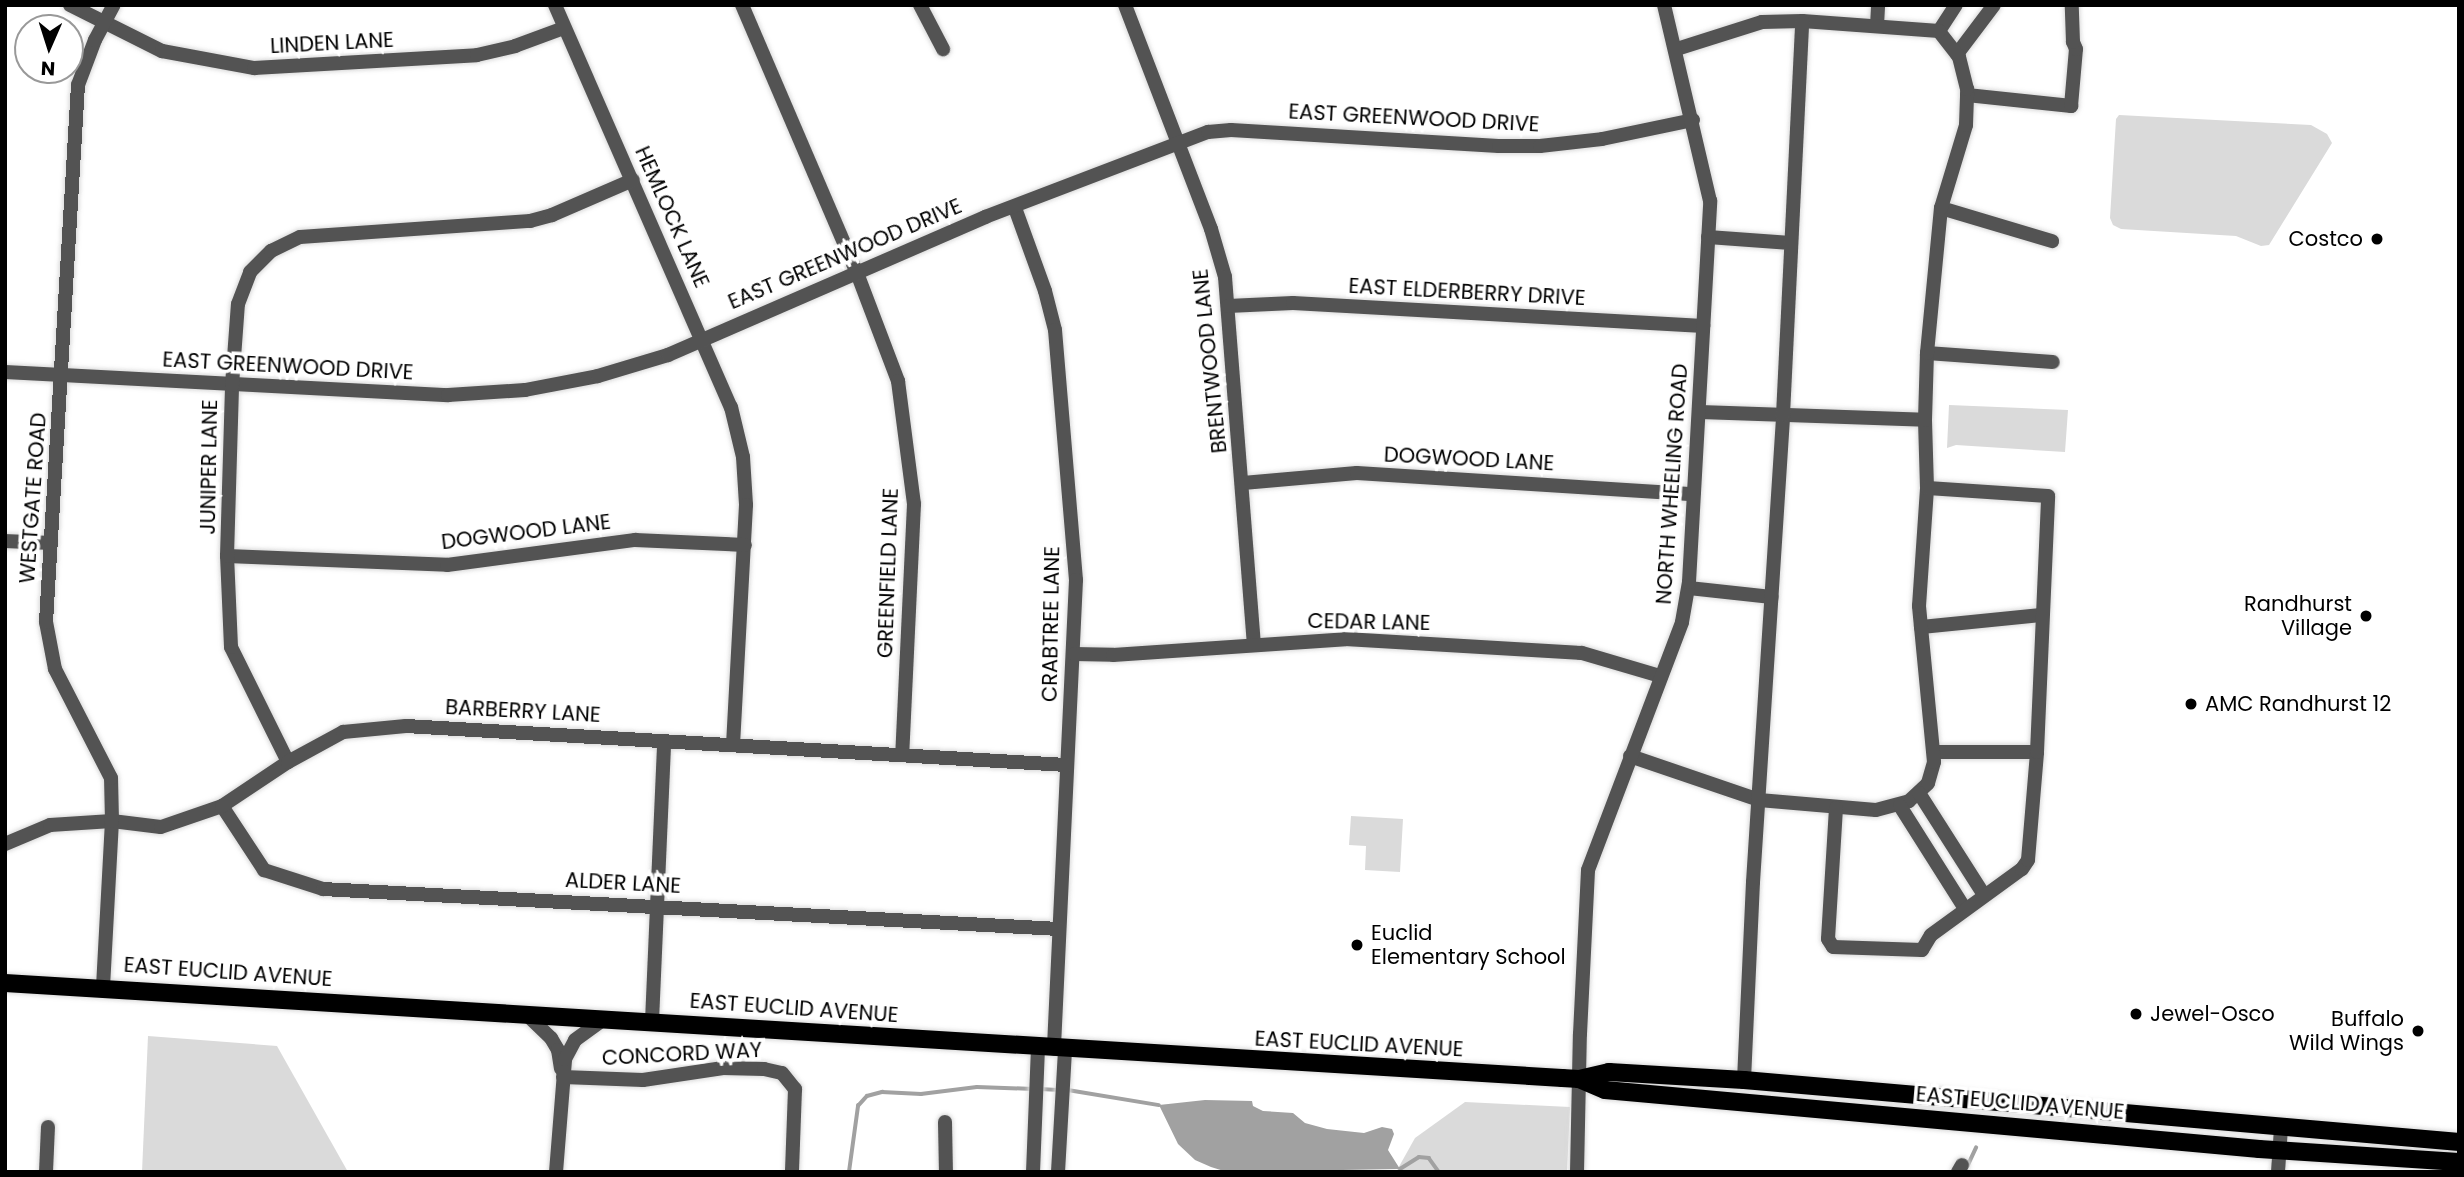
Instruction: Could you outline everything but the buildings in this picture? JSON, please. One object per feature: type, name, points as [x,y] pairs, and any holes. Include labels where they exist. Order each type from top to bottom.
[{"type":"main road","name":"EAST EUCLID AVENUE","points":[[5,983],[1579,1079],[1609,1072],[1744,1080],[2459,1142]]},
{"type":"main road","name":"EAST EUCLID AVENUE","points":[[1579,1079],[1605,1090],[2280,1151],[2459,1162]]},
{"type":"street","name":"LINDEN LANE","points":[[70,5],[162,51],[254,68],[477,55],[515,46],[564,28]]},
{"type":"street","name":"WESTGATE ROAD","points":[[103,988],[112,821],[111,778],[55,669],[46,622],[78,85],[114,5]]},
{"type":"street","name":"HEMLOCK LANE","points":[[555,5],[732,407],[743,457],[745,545],[733,743]]},
{"type":"street","name":"GREENFIELD LANE","points":[[742,5],[857,273],[898,382],[912,471],[914,532],[902,754]]},
{"type":"street","points":[[920,5],[943,49]]},
{"type":"street","name":"BRENTWOOD LANE","points":[[1125,5],[1220,254],[1228,306],[1254,645]]},
{"type":"street","name":"NORTH WHEELING ROAD","points":[[1577,1172],[1588,870],[1682,622],[1689,589],[1700,412],[1708,180],[1664,5]]},
{"type":"street","points":[[1877,26],[1878,5]]},
{"type":"street","points":[[1938,31],[1956,5]]},
{"type":"street","points":[[1957,54],[1994,5]]},
{"type":"street","points":[[1967,95],[2071,106],[2076,49],[2073,42],[2072,5]]},
{"type":"street","points":[[1630,756],[1759,800],[1876,810],[1900,806],[1919,793],[1928,783],[1933,771],[1935,752],[1919,606],[1927,488],[1927,353],[1941,208],[1966,125],[1967,95],[1957,54],[1938,31],[1802,21],[1762,22],[1677,49]]},
{"type":"street","points":[[1744,1080],[1783,415],[1802,21]]},
{"type":"street","name":"EAST GREENWOOD DRIVE","points":[[5,372],[448,396],[502,393],[613,372],[667,355],[985,217],[1016,208],[1208,132],[1231,130],[1499,146],[1540,146],[1602,139],[1693,120]]},
{"type":"street","name":"JUNIPER LANE","points":[[288,761],[230,647],[227,556],[232,384],[241,292],[250,272],[260,260],[282,244],[316,234],[530,221],[552,215],[633,180]]},
{"type":"street","name":"CRABTREE LANE","points":[[1016,208],[1045,291],[1058,349],[1075,564],[1074,654],[1052,1048]]},
{"type":"street","points":[[1941,208],[2052,241]]},
{"type":"street","points":[[1708,237],[1791,243]]},
{"type":"street","name":"EAST ELDERBERRY DRIVE","points":[[1228,306],[1307,304],[1703,326]]},
{"type":"street","points":[[1927,353],[2053,362]]},
{"type":"street","points":[[1700,412],[1925,420]]},
{"type":"street","name":"DOGWOOD LANE","points":[[1243,483],[1357,473],[1693,494]]},
{"type":"street","points":[[1836,808],[1828,939],[1833,947],[1922,950],[1931,935],[2022,869],[2028,860],[2037,752],[2048,496],[1927,488]]},
{"type":"street","name":"DOGWOOD LANE","points":[[227,556],[447,565],[635,540],[745,545]]},
{"type":"street","points":[[5,541],[51,543]]},
{"type":"street","points":[[1689,589],[1772,597]]},
{"type":"street","points":[[1921,627],[2041,615]]},
{"type":"street","name":"CEDAR LANE","points":[[1074,654],[1114,655],[1345,639],[1583,653],[1660,676]]},
{"type":"street","name":"BARBERRY LANE","points":[[5,844],[50,825],[112,821],[161,827],[222,806],[288,761],[343,732],[405,726],[733,743],[1067,765]]},
{"type":"street","points":[[652,1021],[654,905],[664,741]]},
{"type":"street","points":[[1935,752],[2037,752]]},
{"type":"street","points":[[1919,793],[1984,895]]},
{"type":"street","name":"ALDER LANE","points":[[222,806],[264,870],[323,889],[1059,929]]},
{"type":"street","points":[[1900,806],[1965,909]]},
{"type":"street","points":[[526,1014],[558,1050],[563,1077]]},
{"type":"street","points":[[556,1172],[565,1059],[575,1040],[605,1018]]},
{"type":"street","points":[[1052,1048],[1063,1082],[1058,1172]]},
{"type":"street","points":[[1033,1172],[1037,1083],[1052,1048]]},
{"type":"street","name":"CONCORD WAY","points":[[563,1077],[643,1080],[723,1068],[764,1069],[782,1073],[795,1089],[792,1172]]},
{"type":"street","points":[[945,1122],[946,1172]]},
{"type":"street","points":[[46,1172],[48,1127]]},
{"type":"street","points":[[2278,1172],[2281,1128]]},
{"type":"street","points":[[2458,1172],[2459,1162]]},
{"type":"shaded area","points":[[2119,115],[2311,125],[2327,134],[2332,143],[2269,245],[2261,246],[2236,236],[2121,229],[2113,225],[2110,218],[2116,119]]},
{"type":"shaded area","points":[[1949,405],[2068,410],[2065,452],[1956,445],[1947,448]]},
{"type":"shaded area","points":[[1351,816],[1403,819],[1400,872],[1365,870],[1366,846],[1349,845]]},
{"type":"shaded area","points":[[148,1036],[277,1046],[348,1172],[142,1172]]},
{"type":"shaded area","points":[[1205,1100],[1252,1101],[1253,1106],[1263,1111],[1293,1113],[1305,1123],[1327,1129],[1364,1133],[1382,1127],[1392,1129],[1394,1134],[1388,1150],[1400,1169],[1227,1172],[1211,1167],[1195,1160],[1178,1144],[1159,1105]]},
{"type":"shaded area","points":[[1465,1102],[1570,1107],[1567,1172],[1396,1172],[1415,1138]]},
{"type":"waterway","points":[[849,1172],[858,1106],[867,1096],[882,1092],[921,1094],[977,1087],[1033,1089]]},
{"type":"waterway","points":[[1040,1089],[1061,1090]]},
{"type":"waterway","points":[[1068,1090],[1159,1105]]},
{"type":"waterway","points":[[1968,1165],[1976,1148]]},
{"type":"waterway","points":[[1400,1169],[1419,1157],[1429,1158],[1439,1172]]},
{"type":"place","name":"Costco","points":[[2377,239]]},
{"type":"place","name":"Randhurst Village","points":[[2366,616]]},
{"type":"place","name":"AMC Randhurst 12","points":[[2191,704]]},
{"type":"place","name":"Euclid Elementary School","points":[[1357,945]]},
{"type":"place","name":"Jewel-Osco","points":[[2136,1014]]},
{"type":"place","name":"Buffalo Wild Wings","points":[[2418,1031]]}]
